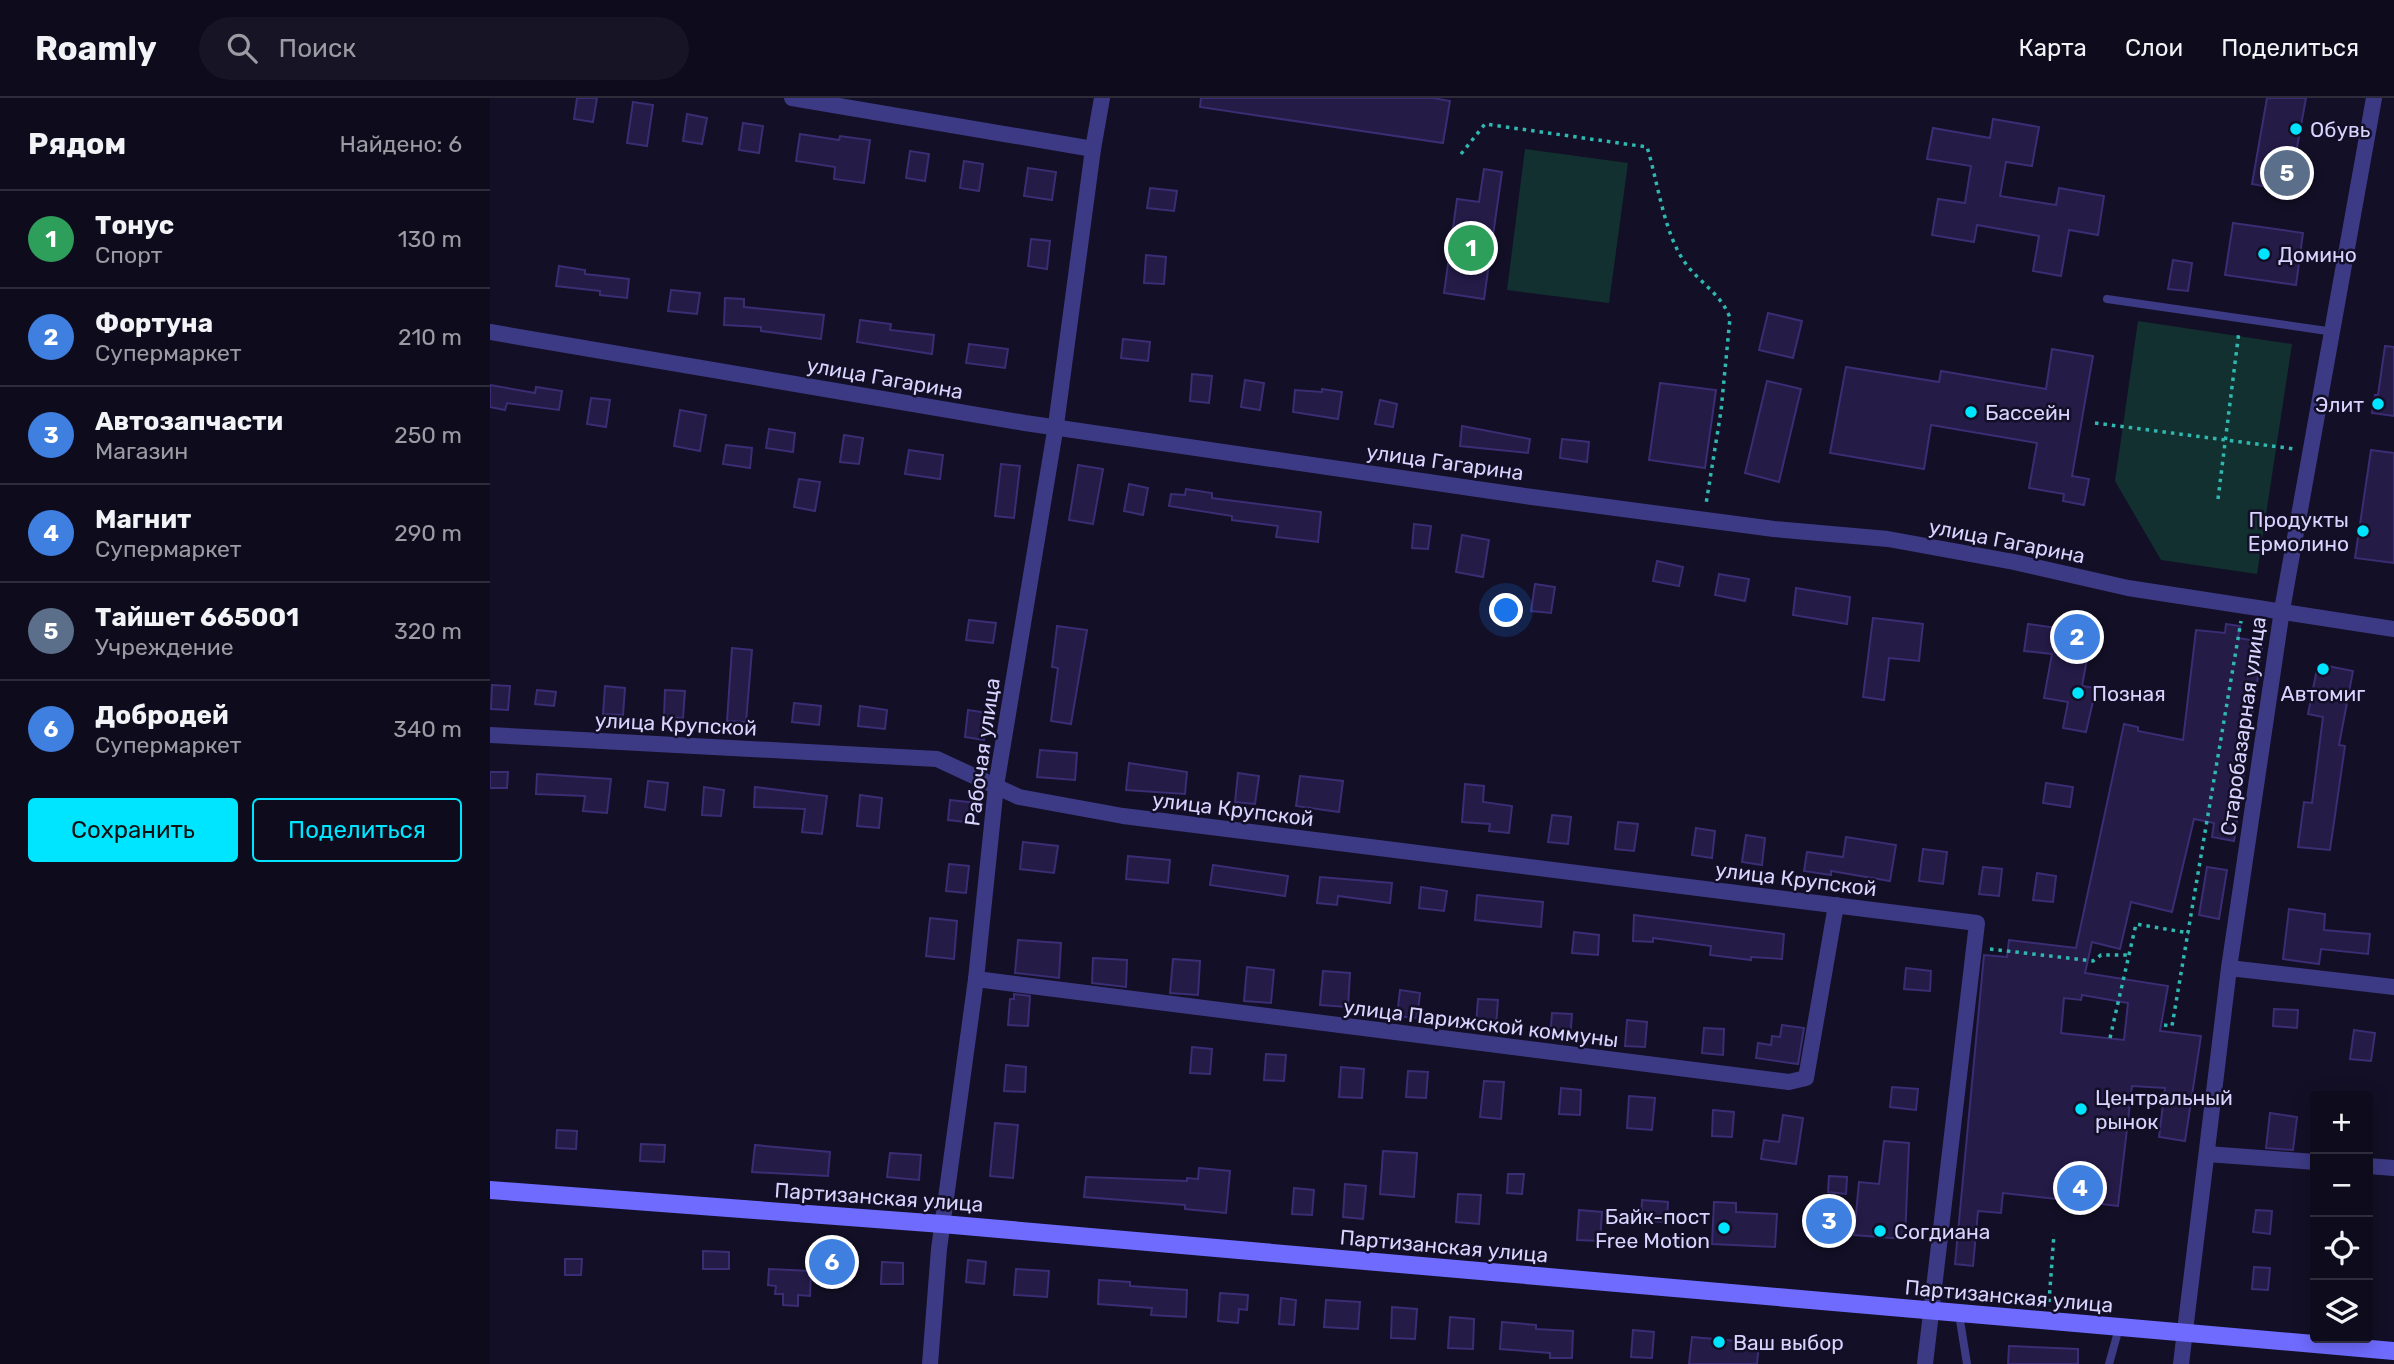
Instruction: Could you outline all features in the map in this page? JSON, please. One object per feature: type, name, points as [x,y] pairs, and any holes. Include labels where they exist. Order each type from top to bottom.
[{"type":"main road","name":"Партизанская улица","points":[[490,1190],[942,1224],[2394,1351]]},
{"type":"street","points":[[792,98],[1093,149]]},
{"type":"street","name":"Старобазарная улица","points":[[2182,1364],[2229,968],[2282,610],[2374,98]]},
{"type":"street","name":"Рабочая улица","points":[[930,1364],[942,1224],[976,979],[996,786],[1056,425],[1101,103]]},
{"type":"street","name":"улица Гагарина","points":[[490,332],[1025,423],[1056,425],[1704,520],[1888,539],[2014,562],[2128,588],[2394,629]]},
{"type":"street","name":"улица Крупской","points":[[490,735],[937,760],[1039,803],[1123,816],[1977,923],[1974,947]]},
{"type":"street","name":"улица Парижской коммуны","points":[[976,979],[1789,1082],[1806,1078],[1836,905]]},
{"type":"street","points":[[1925,1364],[1974,947]]},
{"type":"street","points":[[2229,968],[2394,987]]},
{"type":"street","points":[[2207,1154],[2310,1162]]},
{"type":"street","points":[[2373,1166],[2394,1168]]},
{"type":"lane","points":[[2107,299],[2334,332]]},
{"type":"lane","points":[[1959,1314],[1967,1364]]},
{"type":"lane","points":[[2109,1364],[2119,1328]]},
{"type":"path","points":[[1461,154],[1486,124],[1647,147],[1676,246],[1686,264],[1726,306],[1730,318],[1721,411],[1704,520]]},
{"type":"path","points":[[2218,499],[2239,328]]},
{"type":"path","points":[[2095,423],[2311,451]]},
{"type":"path","points":[[2164,1025],[2172,1026],[2244,605]]},
{"type":"path","points":[[2110,1038],[2136,924],[2189,933]]},
{"type":"path","points":[[1974,947],[2093,961],[2101,955],[2129,955]]},
{"type":"path","points":[[2047,1322],[2054,1234]]},
{"type":"green space","points":[[1525,149],[1628,163],[1609,303],[1507,290]]},
{"type":"green space","points":[[2138,321],[2292,344],[2257,574],[2161,560],[2115,481]]},
{"type":"building","points":[[577,98],[597,98],[593,122],[574,119]]},
{"type":"building","points":[[1201,98],[1433,98],[1450,101],[1443,143],[1200,107]]},
{"type":"building","points":[[2267,98],[2306,98],[2289,191],[2252,184]]},
{"type":"building","points":[[633,102],[653,105],[647,146],[627,143]]},
{"type":"building","points":[[687,114],[707,118],[702,144],[683,141]]},
{"type":"building","points":[[1993,119],[2039,127],[2032,166],[2006,162],[2000,196],[2056,205],[2059,188],[2104,196],[2098,235],[2069,230],[2061,276],[2033,271],[2039,236],[1977,225],[1974,242],[1932,235],[1938,199],[1965,203],[1971,166],[1927,159],[1933,128],[1990,138]]},
{"type":"building","points":[[743,123],[763,126],[759,153],[739,150]]},
{"type":"building","points":[[800,134],[839,140],[840,136],[870,140],[864,183],[834,179],[835,167],[796,161]]},
{"type":"building","points":[[910,151],[929,154],[925,181],[906,178]]},
{"type":"building","points":[[964,161],[983,164],[979,191],[960,188]]},
{"type":"building","points":[[1028,168],[1056,172],[1052,200],[1024,196]]},
{"type":"building","points":[[1484,169],[1502,172],[1484,299],[1444,293],[1457,199],[1479,202]]},
{"type":"building","points":[[1150,188],[1177,191],[1174,211],[1147,208]]},
{"type":"building","name":"Домино","points":[[2233,223],[2303,233],[2296,285],[2225,275]]},
{"type":"building","points":[[1031,239],[1050,241],[1047,269],[1028,266]]},
{"type":"building","points":[[1146,255],[1166,257],[1164,284],[1144,283]]},
{"type":"building","points":[[2173,260],[2192,263],[2188,291],[2168,289]]},
{"type":"building","points":[[559,266],[585,270],[585,274],[629,279],[627,298],[600,295],[600,291],[556,286]]},
{"type":"building","points":[[671,290],[700,293],[697,314],[668,311]]},
{"type":"building","points":[[725,298],[744,299],[744,307],[824,315],[821,339],[761,331],[761,327],[724,325]]},
{"type":"building","points":[[1768,313],[1802,321],[1793,358],[1759,350]]},
{"type":"building","points":[[860,320],[891,324],[890,330],[934,335],[932,354],[857,342]]},
{"type":"building","points":[[1123,339],[1150,342],[1148,361],[1121,358]]},
{"type":"building","points":[[969,344],[1008,349],[1005,368],[966,363]]},
{"type":"building","points":[[2385,346],[2394,347],[2394,416],[2372,413],[2375,395],[2378,395]]},
{"type":"building","points":[[2052,349],[2093,356],[2072,476],[2089,479],[2084,505],[2063,501],[2064,494],[2029,488],[2037,443],[1931,425],[1924,469],[1830,453],[1846,367],[1939,382],[1941,371],[2046,389]]},
{"type":"building","points":[[1192,374],[1212,376],[1209,403],[1190,401]]},
{"type":"building","points":[[1245,380],[1264,383],[1260,410],[1241,407]]},
{"type":"building","points":[[1767,381],[1801,389],[1779,482],[1745,473]]},
{"type":"building","points":[[1660,383],[1716,390],[1705,468],[1649,460]]},
{"type":"building","points":[[490,385],[535,393],[536,387],[562,391],[559,410],[507,403],[505,410],[490,407]]},
{"type":"building","points":[[1322,389],[1342,392],[1338,419],[1293,412],[1295,390],[1322,392]]},
{"type":"building","points":[[591,398],[610,400],[606,427],[587,424]]},
{"type":"building","points":[[1380,400],[1397,404],[1393,427],[1375,424]]},
{"type":"building","points":[[680,410],[706,415],[700,451],[674,446]]},
{"type":"building","points":[[1462,426],[1530,439],[1528,453],[1460,446]]},
{"type":"building","points":[[769,429],[795,433],[793,452],[766,448]]},
{"type":"building","points":[[844,435],[863,438],[859,464],[840,462]]},
{"type":"building","points":[[1562,439],[1589,442],[1587,462],[1560,458]]},
{"type":"building","points":[[726,445],[752,448],[750,468],[723,464]]},
{"type":"building","points":[[909,450],[943,455],[940,479],[905,474]]},
{"type":"building","points":[[2371,450],[2394,453],[2394,563],[2355,558]]},
{"type":"building","points":[[1001,464],[1020,466],[1014,518],[995,516]]},
{"type":"building","points":[[1078,465],[1103,469],[1093,524],[1069,520]]},
{"type":"building","points":[[799,479],[820,482],[815,511],[794,507]]},
{"type":"building","points":[[1129,484],[1148,488],[1143,515],[1124,511]]},
{"type":"building","points":[[1186,489],[1212,493],[1212,498],[1321,512],[1318,542],[1276,537],[1278,526],[1232,520],[1232,516],[1169,506],[1171,494],[1185,495]]},
{"type":"building","points":[[1414,524],[1431,526],[1428,549],[1412,548]]},
{"type":"building","points":[[1462,535],[1489,540],[1483,577],[1456,572]]},
{"type":"building","points":[[1657,561],[1683,567],[1679,586],[1653,581]]},
{"type":"building","points":[[1719,574],[1749,579],[1745,601],[1715,595]]},
{"type":"building","points":[[1535,584],[1555,587],[1551,613],[1531,611]]},
{"type":"building","points":[[1796,588],[1850,597],[1847,624],[1793,615]]},
{"type":"building","points":[[1873,618],[1923,624],[1919,661],[1889,658],[1884,700],[1863,697]]},
{"type":"building","points":[[969,620],[996,623],[993,643],[966,640]]},
{"type":"building","points":[[2059,620],[2093,627],[2082,686],[2096,688],[2086,732],[2063,728],[2068,702],[2044,698],[2052,654],[2024,651],[2028,624],[2057,628]]},
{"type":"building","name":"Центральный рынок","points":[[2226,624],[2240,626],[2238,638],[2263,642],[2234,841],[2212,837],[2214,823],[2194,819],[2172,912],[2131,902],[2120,949],[2092,942],[2085,973],[2168,986],[2160,1031],[2201,1036],[2185,1141],[2159,1137],[2165,1088],[2132,1086],[2118,1206],[2003,1193],[2001,1213],[1978,1211],[1973,1266],[1955,1264],[1984,955],[2007,957],[2009,940],[2076,948],[2124,724],[2138,727],[2138,731],[2183,740],[2196,630],[2225,633]],"holes":[[[2082,995],[2128,1003],[2124,1040],[2061,1033],[2064,998],[2081,1000]]]},
{"type":"building","points":[[1057,626],[1087,630],[1071,724],[1051,721],[1058,668],[1052,667]]},
{"type":"building","points":[[732,648],[752,650],[746,722],[727,721]]},
{"type":"building","points":[[2318,664],[2353,671],[2339,745],[2345,746],[2330,850],[2298,847],[2304,802],[2312,803],[2323,717],[2308,714]]},
{"type":"building","points":[[492,685],[510,686],[508,710],[491,709]]},
{"type":"building","points":[[605,686],[625,688],[623,715],[603,714]]},
{"type":"building","points":[[537,690],[556,692],[554,706],[535,704]]},
{"type":"building","points":[[665,690],[685,691],[683,718],[664,717]]},
{"type":"building","points":[[794,703],[821,706],[819,725],[792,722]]},
{"type":"building","points":[[860,706],[887,710],[885,729],[858,726]]},
{"type":"building","points":[[968,710],[988,713],[984,740],[965,737]]},
{"type":"building","points":[[1040,750],[1077,753],[1075,780],[1037,777]]},
{"type":"building","points":[[1129,763],[1187,772],[1185,794],[1126,790]]},
{"type":"building","points":[[490,772],[508,772],[507,788],[490,788]]},
{"type":"building","points":[[1238,773],[1259,776],[1255,804],[1235,802]]},
{"type":"building","points":[[537,774],[611,779],[607,813],[583,811],[585,796],[536,794]]},
{"type":"building","points":[[1300,776],[1343,781],[1339,812],[1296,806]]},
{"type":"building","points":[[648,781],[668,783],[665,810],[645,807]]},
{"type":"building","points":[[2046,783],[2073,787],[2070,807],[2043,803]]},
{"type":"building","points":[[1465,784],[1484,786],[1483,802],[1512,806],[1509,833],[1489,831],[1490,824],[1462,822]]},
{"type":"building","points":[[704,787],[724,790],[721,816],[702,815]]},
{"type":"building","points":[[755,787],[827,796],[822,834],[802,832],[805,809],[754,807]]},
{"type":"building","points":[[860,795],[882,798],[879,828],[857,826]]},
{"type":"building","points":[[950,800],[977,803],[975,823],[948,820]]},
{"type":"building","points":[[1552,815],[1571,817],[1568,844],[1548,842]]},
{"type":"building","points":[[1618,822],[1638,824],[1634,851],[1615,849]]},
{"type":"building","points":[[1696,828],[1715,831],[1712,858],[1692,855]]},
{"type":"building","points":[[1746,835],[1765,838],[1762,865],[1742,862]]},
{"type":"building","points":[[1846,837],[1896,845],[1890,881],[1831,871],[1831,875],[1804,871],[1807,852],[1843,857]]},
{"type":"building","points":[[1023,842],[1058,846],[1054,873],[1020,869]]},
{"type":"building","points":[[1923,849],[1947,852],[1943,884],[1919,881]]},
{"type":"building","points":[[1128,856],[1170,860],[1168,883],[1126,879]]},
{"type":"building","points":[[949,864],[969,866],[966,893],[946,891]]},
{"type":"building","points":[[1213,865],[1288,876],[1285,896],[1210,885]]},
{"type":"building","points":[[1983,867],[2002,869],[1999,896],[1979,894]]},
{"type":"building","points":[[2207,867],[2227,870],[2219,919],[2199,915]]},
{"type":"building","points":[[2037,873],[2056,876],[2053,902],[2033,900]]},
{"type":"building","points":[[1320,877],[1392,883],[1390,903],[1338,896],[1337,905],[1317,903]]},
{"type":"building","points":[[1421,887],[1447,891],[1444,911],[1419,908]]},
{"type":"building","points":[[1477,895],[1543,902],[1541,927],[1475,920]]},
{"type":"building","points":[[2289,909],[2325,914],[2324,930],[2370,934],[2368,954],[2321,949],[2319,964],[2283,959]]},
{"type":"building","points":[[1634,915],[1784,934],[1782,959],[1751,957],[1751,960],[1710,955],[1711,946],[1653,938],[1653,942],[1633,941]]},
{"type":"building","points":[[930,918],[957,921],[954,959],[926,956]]},
{"type":"building","points":[[1574,932],[1599,935],[1598,955],[1572,953]]},
{"type":"building","points":[[1018,940],[1061,943],[1059,978],[1015,973]]},
{"type":"building","points":[[1093,958],[1127,960],[1126,987],[1092,983]]},
{"type":"building","points":[[1173,959],[1200,961],[1198,995],[1170,993]]},
{"type":"building","points":[[1247,967],[1274,970],[1271,1003],[1244,1001]]},
{"type":"building","points":[[1906,968],[1931,971],[1930,991],[1904,989]]},
{"type":"building","points":[[1323,971],[1350,973],[1348,1007],[1320,1005]]},
{"type":"building","points":[[1400,990],[1420,993],[1417,1018],[1397,1016]]},
{"type":"building","points":[[1014,994],[1030,996],[1028,1026],[1008,1025],[1010,999],[1014,999]]},
{"type":"building","points":[[1478,999],[1498,1000],[1496,1026],[1476,1024]]},
{"type":"building","points":[[2274,1009],[2298,1010],[2297,1028],[2273,1026]]},
{"type":"building","points":[[1552,1013],[1572,1014],[1570,1039],[1550,1038]]},
{"type":"building","points":[[1627,1020],[1647,1022],[1645,1047],[1625,1046]]},
{"type":"building","points":[[1782,1025],[1804,1028],[1798,1064],[1756,1058],[1758,1043],[1771,1045],[1772,1036],[1780,1037]]},
{"type":"building","points":[[1704,1028],[1724,1029],[1723,1055],[1702,1053]]},
{"type":"building","points":[[2354,1030],[2375,1033],[2371,1061],[2350,1059]]},
{"type":"building","points":[[1192,1047],[1212,1049],[1210,1074],[1190,1073]]},
{"type":"building","points":[[1266,1054],[1286,1055],[1284,1081],[1264,1080]]},
{"type":"building","points":[[1006,1065],[1026,1067],[1025,1092],[1004,1091]]},
{"type":"building","points":[[1341,1067],[1364,1069],[1362,1098],[1339,1097]]},
{"type":"building","points":[[1408,1071],[1428,1072],[1426,1098],[1406,1097]]},
{"type":"building","points":[[1484,1081],[1504,1082],[1501,1119],[1480,1117]]},
{"type":"building","points":[[1892,1087],[1918,1089],[1916,1110],[1890,1107]]},
{"type":"building","points":[[1561,1088],[1581,1090],[1580,1115],[1559,1114]]},
{"type":"building","points":[[1629,1096],[1655,1098],[1652,1130],[1627,1128]]},
{"type":"building","points":[[1713,1110],[1734,1112],[1732,1137],[1712,1136]]},
{"type":"building","points":[[2270,1113],[2297,1117],[2293,1150],[2266,1148]]},
{"type":"building","points":[[1783,1115],[1803,1118],[1796,1164],[1761,1159],[1764,1140],[1779,1142]]},
{"type":"building","points":[[995,1123],[1018,1125],[1013,1178],[990,1176]]},
{"type":"building","points":[[557,1130],[577,1131],[576,1149],[556,1148]]},
{"type":"building","points":[[1884,1141],[1909,1143],[1905,1239],[1854,1235],[1859,1182],[1879,1184]]},
{"type":"building","points":[[641,1144],[665,1145],[664,1162],[640,1161]]},
{"type":"building","points":[[755,1145],[830,1152],[828,1176],[752,1172]]},
{"type":"building","points":[[1383,1151],[1417,1153],[1414,1197],[1380,1194]]},
{"type":"building","points":[[890,1153],[921,1155],[919,1180],[887,1177]]},
{"type":"building","points":[[1199,1168],[1230,1171],[1226,1213],[1185,1209],[1185,1205],[1084,1197],[1086,1177],[1187,1181],[1187,1178],[1198,1179]]},
{"type":"building","points":[[1508,1174],[1524,1174],[1522,1194],[1507,1193]]},
{"type":"building","points":[[1829,1176],[1847,1177],[1846,1194],[1828,1192]]},
{"type":"building","points":[[1345,1184],[1366,1186],[1363,1219],[1343,1217]]},
{"type":"building","points":[[1294,1188],[1314,1190],[1312,1215],[1292,1214]]},
{"type":"building","points":[[1458,1194],[1481,1195],[1479,1224],[1456,1222]]},
{"type":"building","points":[[1642,1200],[1668,1202],[1667,1222],[1641,1221]]},
{"type":"building","points":[[1714,1202],[1736,1203],[1736,1212],[1777,1214],[1775,1247],[1712,1244]]},
{"type":"building","points":[[1579,1210],[1602,1212],[1600,1241],[1577,1240]]},
{"type":"building","points":[[2256,1210],[2272,1211],[2270,1234],[2253,1232]]},
{"type":"building","points":[[703,1251],[729,1252],[729,1269],[703,1269]]},
{"type":"building","points":[[819,1258],[841,1259],[841,1275],[819,1274]]},
{"type":"building","points":[[565,1259],[582,1259],[581,1275],[565,1275]]},
{"type":"building","points":[[968,1260],[986,1262],[984,1284],[966,1282]]},
{"type":"building","points":[[882,1262],[903,1263],[903,1284],[881,1284]]},
{"type":"building","points":[[2254,1267],[2270,1268],[2268,1290],[2252,1289]]},
{"type":"building","points":[[769,1269],[811,1271],[810,1296],[798,1295],[798,1306],[783,1305],[783,1294],[775,1294],[776,1286],[768,1285]]},
{"type":"building","points":[[1016,1269],[1049,1271],[1047,1297],[1014,1295]]},
{"type":"building","points":[[1099,1280],[1130,1282],[1130,1286],[1187,1290],[1186,1317],[1151,1315],[1152,1308],[1098,1304]]},
{"type":"building","points":[[1220,1293],[1248,1295],[1247,1310],[1239,1309],[1238,1323],[1218,1321]]},
{"type":"building","points":[[1281,1298],[1296,1300],[1294,1325],[1279,1324]]},
{"type":"building","points":[[1326,1300],[1360,1302],[1358,1329],[1324,1327]]},
{"type":"building","points":[[1392,1307],[1417,1309],[1415,1339],[1391,1338]]},
{"type":"building","points":[[1450,1317],[1474,1319],[1473,1349],[1448,1348]]},
{"type":"building","points":[[1502,1322],[1536,1325],[1536,1329],[1573,1331],[1572,1358],[1550,1358],[1550,1353],[1500,1349]]},
{"type":"building","points":[[1633,1330],[1654,1332],[1652,1358],[1631,1357]]},
{"type":"building","points":[[1692,1337],[1759,1343],[1757,1364],[1689,1364]]},
{"type":"building","points":[[2009,1346],[2078,1349],[2078,1364],[2008,1364]]},
{"type":"place","name":"Обувь","points":[[2296,129]]},
{"type":"place","name":"Тайшет 665001","points":[[2287,173]]},
{"type":"place","name":"Тонус","points":[[1471,248]]},
{"type":"place","name":"Домино","points":[[2264,254]]},
{"type":"place","name":"Элит","points":[[2378,404]]},
{"type":"place","name":"Бассейн","points":[[1971,412]]},
{"type":"place","name":"Продукты Ермолино","points":[[2363,531]]},
{"type":"place","name":"Фортуна","points":[[2077,637]]},
{"type":"place","name":"Автомиг","points":[[2323,669]]},
{"type":"place","name":"Позная","points":[[2078,693]]},
{"type":"place","name":"Центральный рынок","points":[[2081,1109]]},
{"type":"place","name":"Магнит","points":[[2080,1188]]},
{"type":"place","name":"Автозапчасти","points":[[1829,1221]]},
{"type":"place","name":"Байк-пост Free Motion","points":[[1724,1228]]},
{"type":"place","name":"Согдиана","points":[[1880,1231]]},
{"type":"place","name":"Добродей","points":[[832,1262]]},
{"type":"place","name":"Ваш выбор","points":[[1719,1342]]}]
